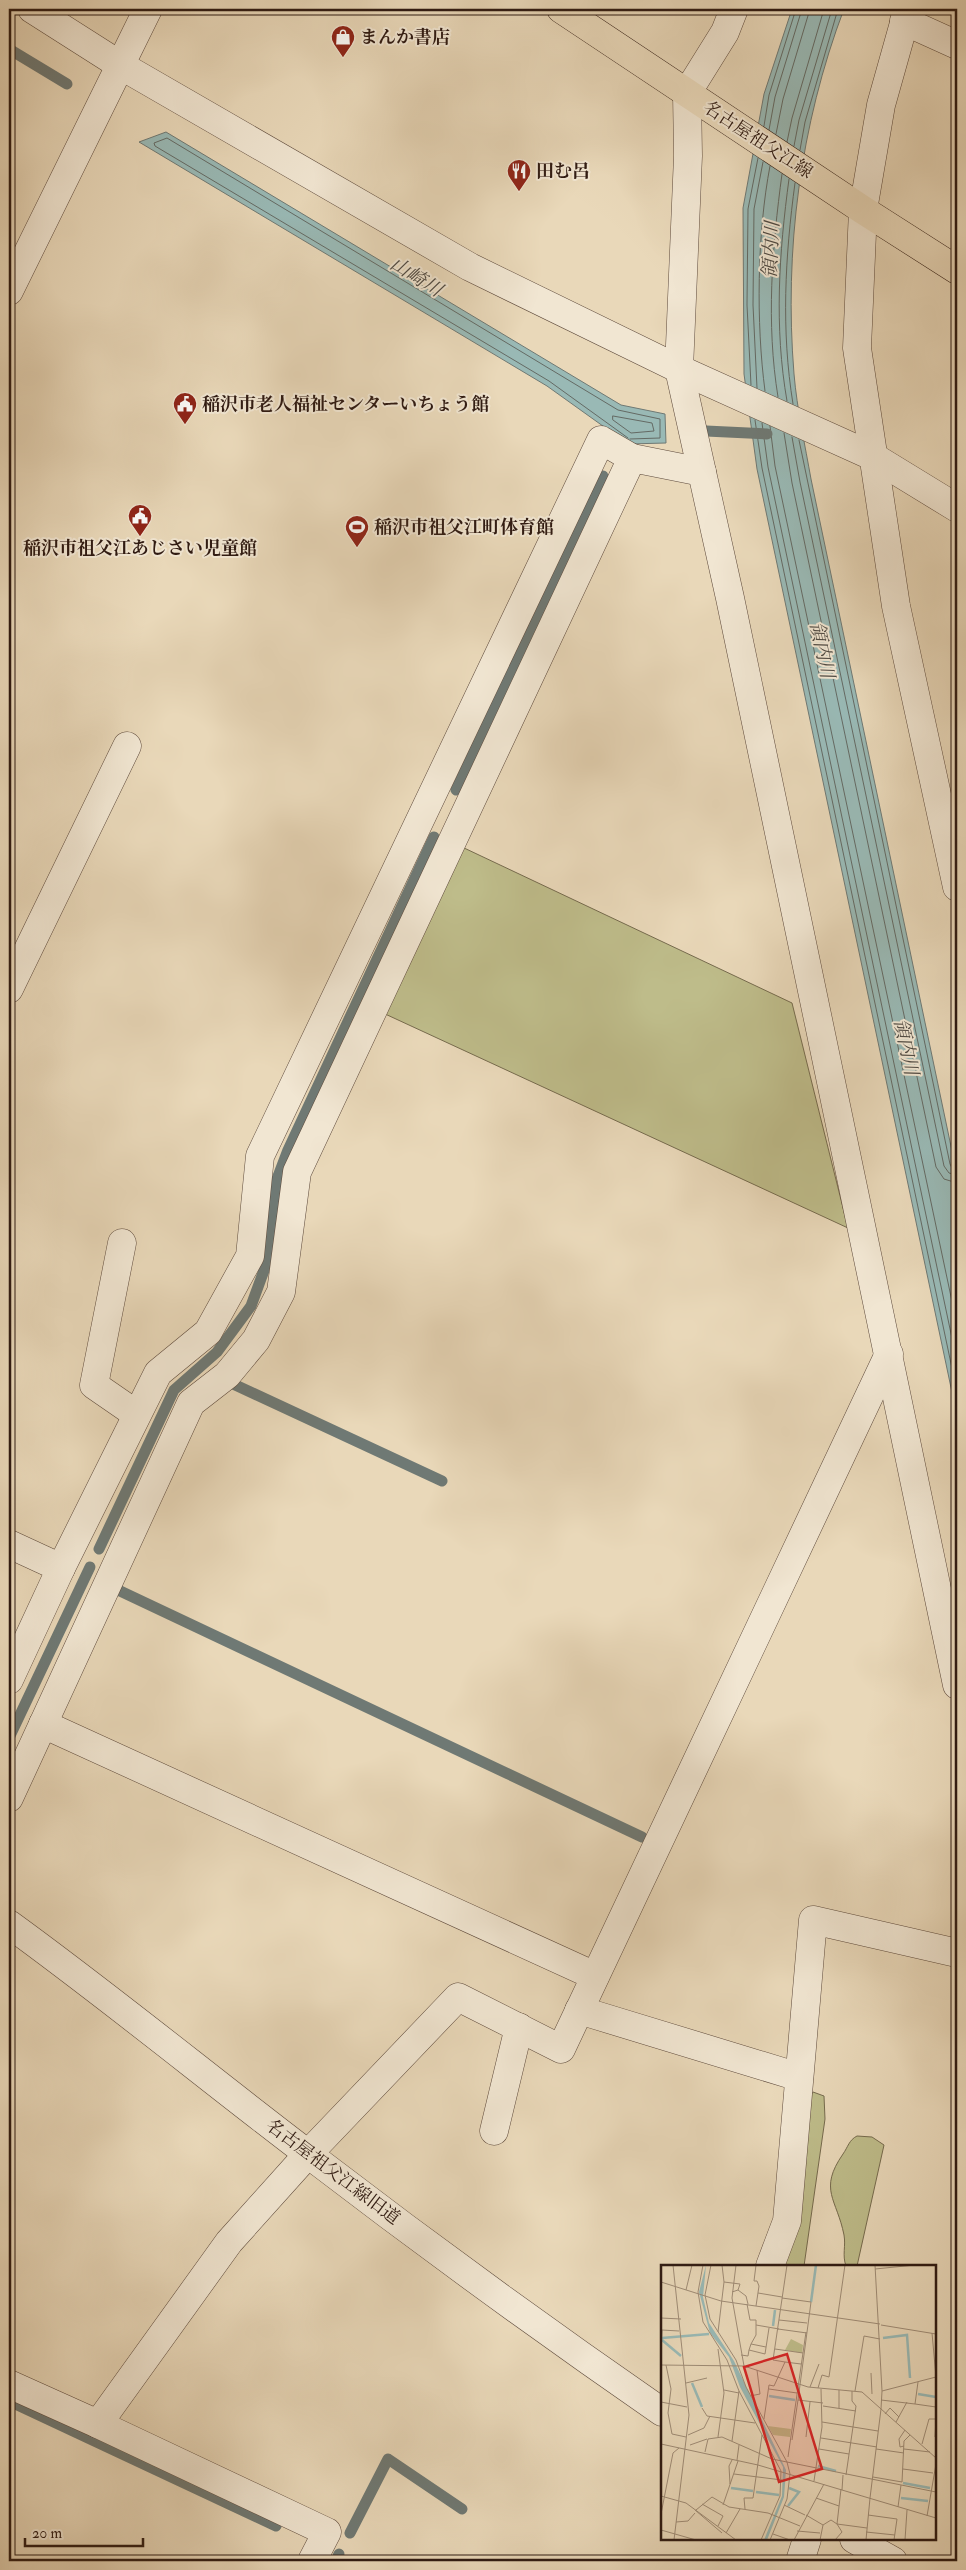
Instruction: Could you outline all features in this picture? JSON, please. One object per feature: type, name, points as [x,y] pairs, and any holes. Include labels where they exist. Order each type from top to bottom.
[{"type":"main road","name":"名古屋祖父江線","points":[[561,9],[712,111],[957,270]]},
{"type":"street","points":[[32,9],[120,66],[470,267],[689,374],[862,452],[957,508]]},
{"type":"street","points":[[9,291],[148,9]]},
{"type":"street","points":[[734,9],[725,32],[687,93],[689,374],[702,472],[957,1684]]},
{"type":"street","points":[[957,45],[906,15],[881,105],[857,206],[857,348],[862,452],[957,887]]},
{"type":"street","points":[[9,1680],[61,1568],[158,1373],[208,1332],[250,1256],[260,1156],[601,440],[632,458],[702,472]]},
{"type":"street","points":[[9,1798],[192,1403],[227,1375],[256,1340],[281,1292],[297,1172],[632,458]]},
{"type":"street","points":[[9,989],[127,746]]},
{"type":"street","points":[[122,1243],[94,1384],[136,1414]]},
{"type":"street","points":[[98,2424],[229,2242],[308,2154],[458,1997],[561,2048],[889,1354]]},
{"type":"street","points":[[9,1544],[61,1568]]},
{"type":"street","points":[[43,1724],[595,1976]]},
{"type":"street","points":[[770,2265],[787,2221],[813,1920],[957,1953]]},
{"type":"street","name":"名古屋祖父江線旧道","points":[[9,1924],[71,1969],[308,2154],[582,2356],[661,2411]]},
{"type":"street","points":[[579,2010],[799,2077]]},
{"type":"street","points":[[494,2131],[519,2027]]},
{"type":"street","points":[[9,2384],[327,2532],[312,2561]]},
{"type":"street","points":[[800,2561],[807,2540]]},
{"type":"street","points":[[856,2540],[893,2561]]},
{"type":"shaded area","points":[[462,847],[792,1003],[848,1228],[383,1013]]},
{"type":"shaded area","points":[[813,2092],[824,2096],[825,2119],[804,2265],[778,2265],[808,2099]]},
{"type":"shaded area","points":[[857,2136],[872,2137],[884,2145],[857,2265],[846,2265],[844,2235],[830,2186],[836,2166]]},
{"type":"water","name":"領内川","points":[[792,9],[844,9],[816,98],[806,143],[799,189],[791,281],[791,328],[794,374],[811,479],[957,1175],[957,1416],[757,469],[744,374],[743,208],[764,94]]},
{"type":"water","points":[[166,132],[621,405],[665,414],[666,443],[628,444],[547,386],[139,142]]},
{"type":"waterway","name":"山崎川","points":[[9,49],[67,84]]},
{"type":"waterway","name":"山崎川","points":[[706,431],[767,434]]},
{"type":"waterway","points":[[456,790],[603,476]]},
{"type":"waterway","points":[[99,1549],[174,1390],[217,1352],[251,1306],[266,1265],[277,1179],[288,1150],[434,837]]},
{"type":"waterway","points":[[231,1383],[442,1481]]},
{"type":"waterway","points":[[9,1738],[90,1567]]},
{"type":"waterway","points":[[118,1590],[642,1837]]},
{"type":"waterway","points":[[9,2401],[276,2526]]},
{"type":"waterway","points":[[350,2533],[388,2459],[462,2509]]},
{"type":"waterway","points":[[336,2561],[339,2554]]},
{"type":"place","name":"まんか書店","points":[[343,58]]},
{"type":"place","name":"田む呂","points":[[519,192]]},
{"type":"place","name":"稲沢市老人福祉センターいちょう館","points":[[185,425]]},
{"type":"place","name":"稲沢市祖父江あじさい児童館","points":[[140,537]]},
{"type":"place","name":"稲沢市祖父江町体育館","points":[[357,548]]}]
